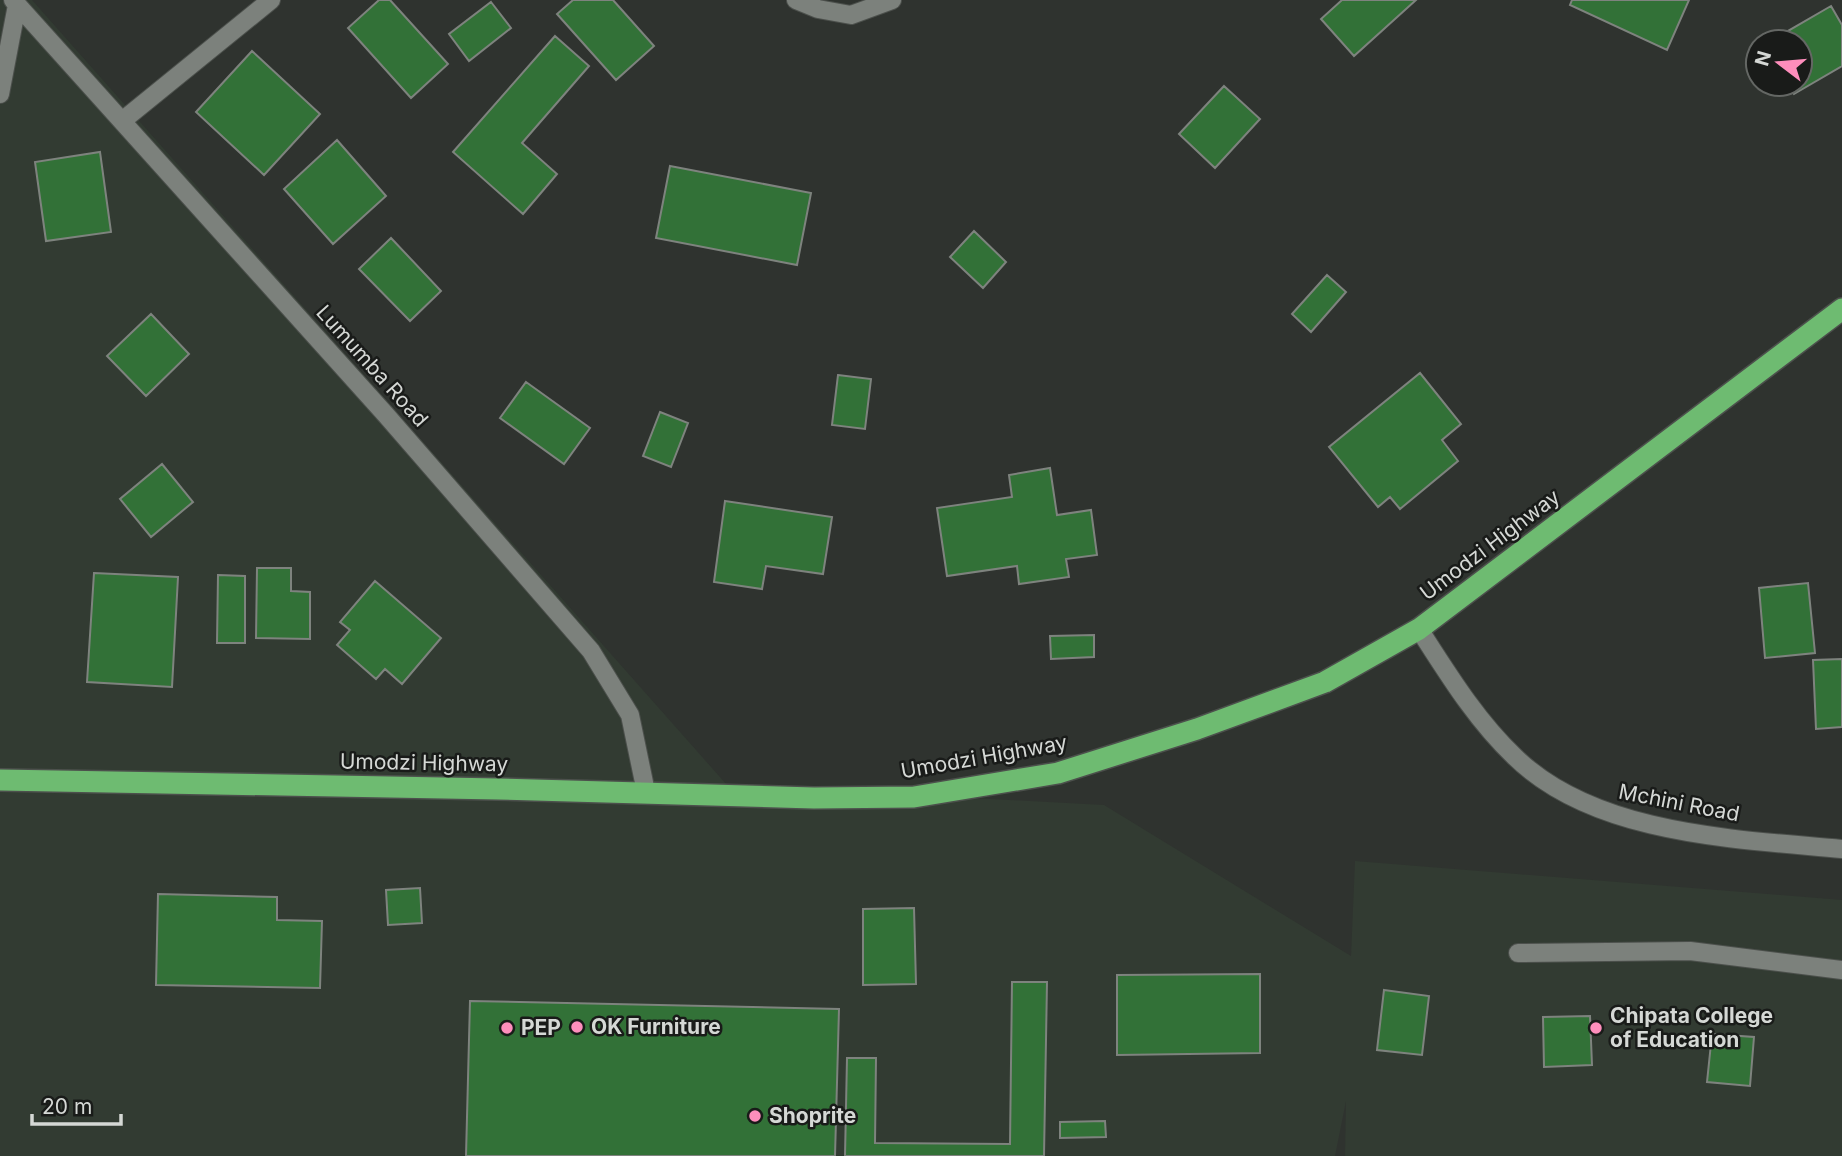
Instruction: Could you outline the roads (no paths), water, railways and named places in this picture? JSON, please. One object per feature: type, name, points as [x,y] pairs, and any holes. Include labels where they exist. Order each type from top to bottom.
[{"type":"highway","name":"Umodzi Highway","points":[[0,779],[814,798],[914,797],[1058,773],[1197,729],[1325,682],[1419,629],[1842,309]]},
{"type":"street","points":[[122,121],[271,0]]},
{"type":"street","points":[[796,0],[818,9],[851,15],[892,0]]},
{"type":"street","points":[[0,94],[15,3]]},
{"type":"street","name":"Lumumba Road","points":[[15,3],[386,415],[591,651],[630,716],[646,792]]},
{"type":"street","name":"Mchini Road","points":[[1419,629],[1466,701],[1515,757],[1553,788],[1610,814],[1708,836],[1842,849]]},
{"type":"street","points":[[1518,953],[1690,951],[1842,970]]},
{"type":"place","name":"OK Furniture","points":[[577,1027]]},
{"type":"place","name":"PEP","points":[[507,1028]]},
{"type":"place","name":"Chipata College of Education","points":[[1596,1028]]},
{"type":"place","name":"Shoprite","points":[[755,1116]]}]
